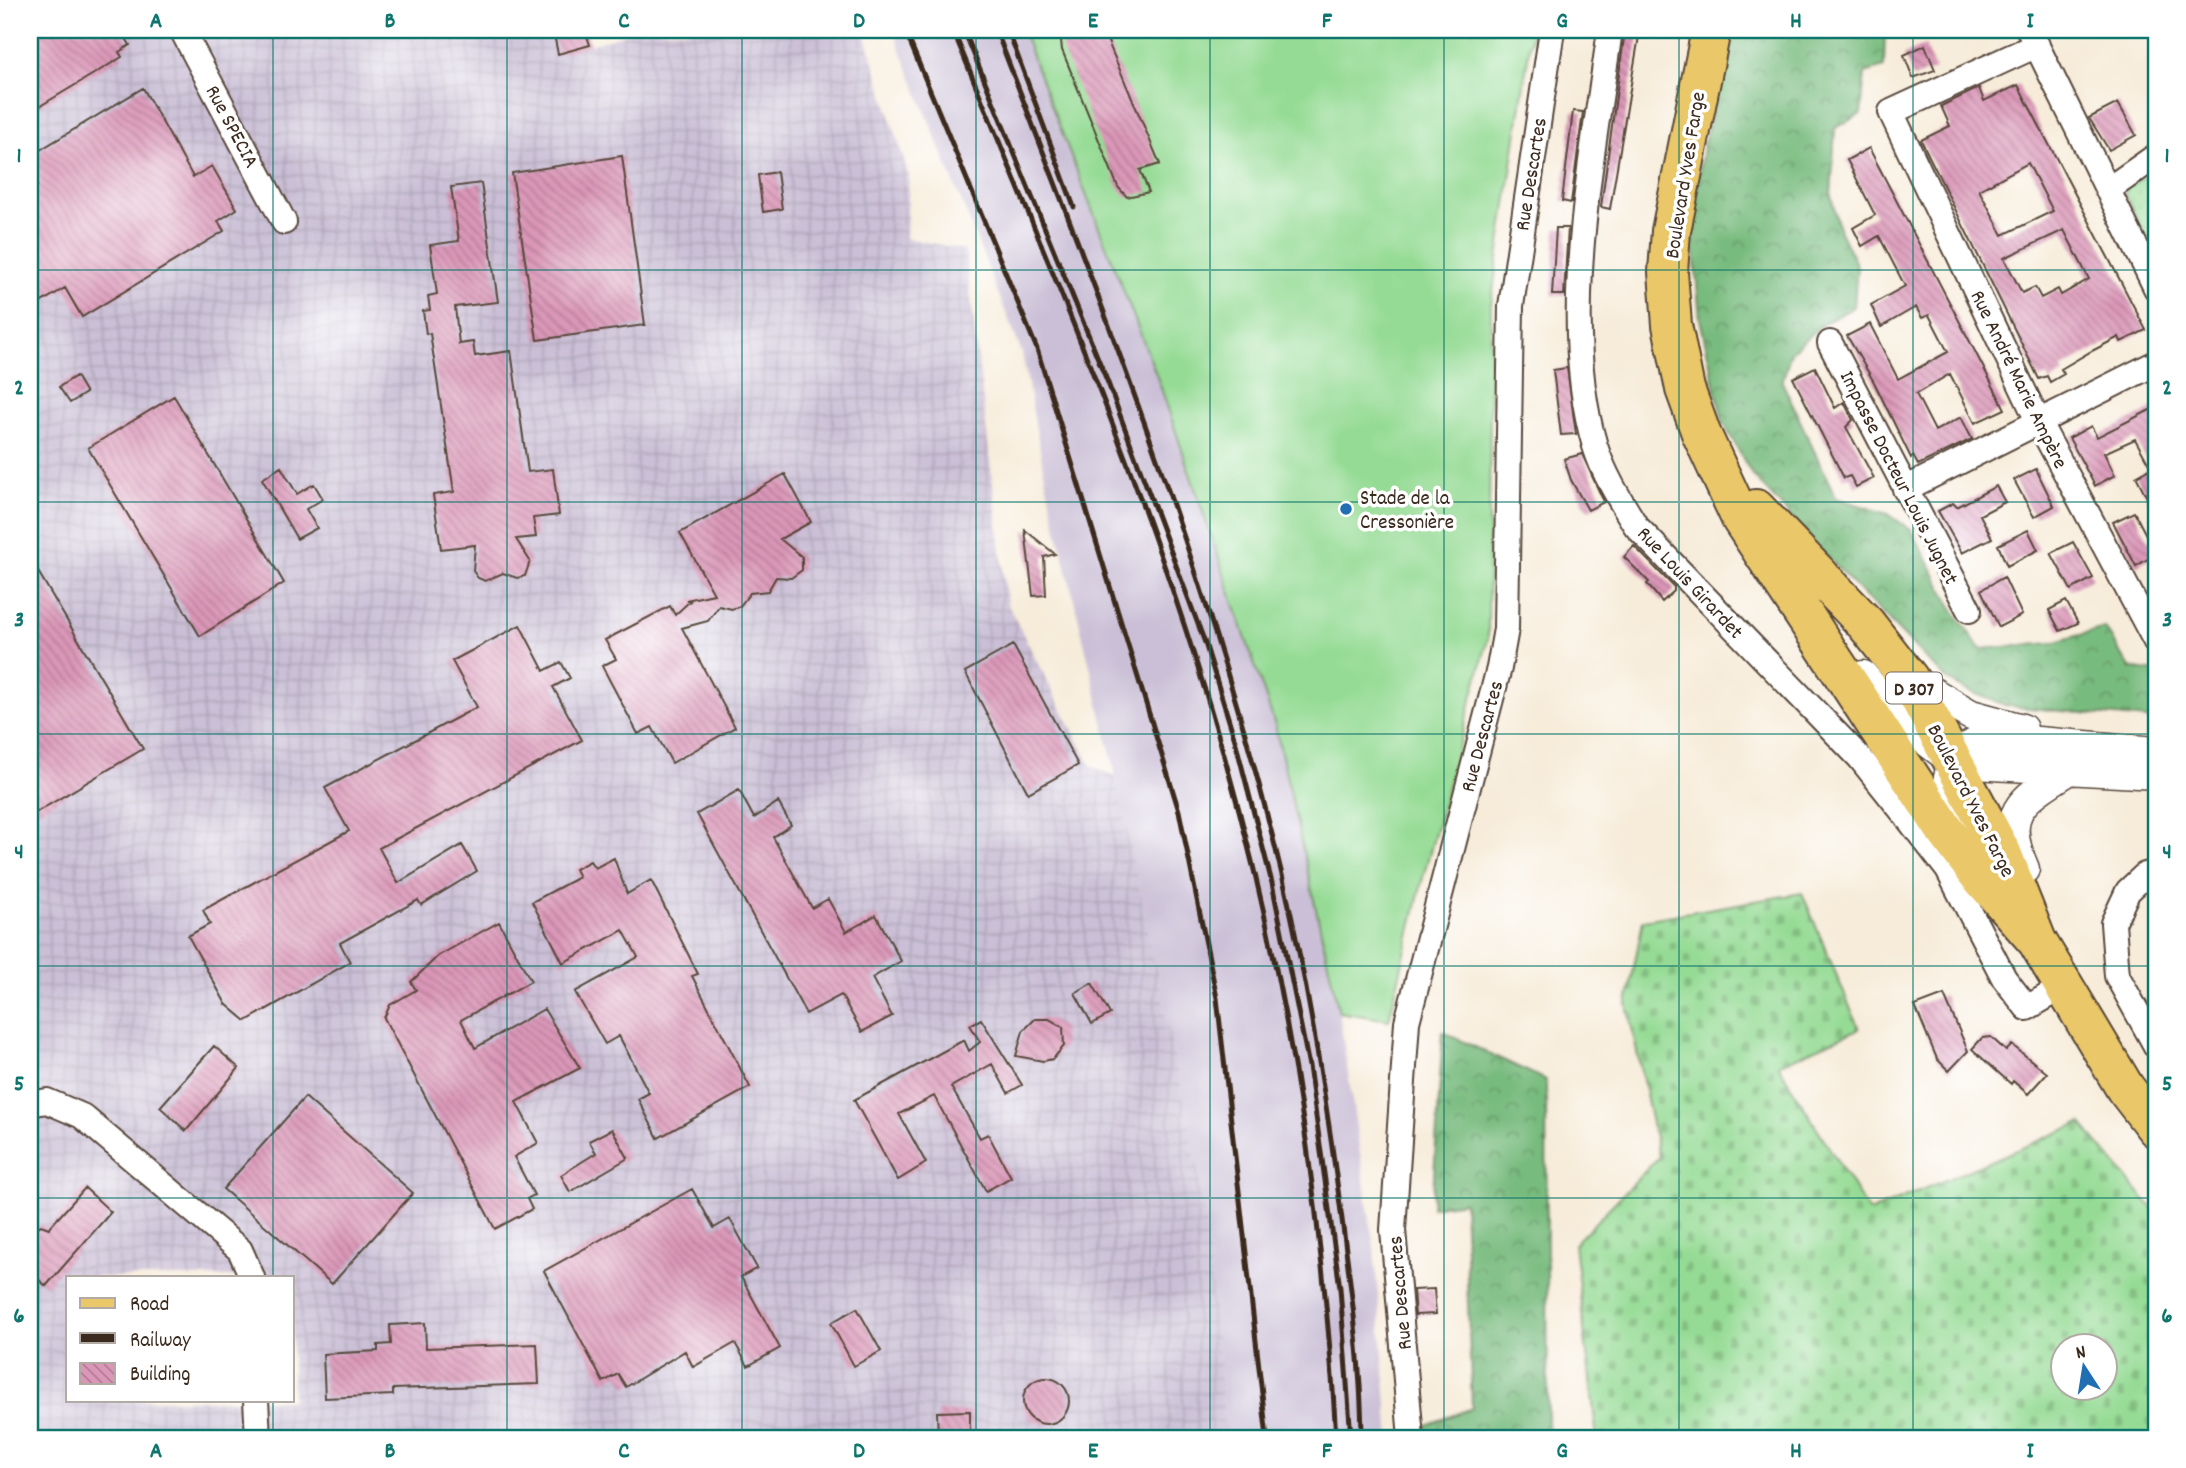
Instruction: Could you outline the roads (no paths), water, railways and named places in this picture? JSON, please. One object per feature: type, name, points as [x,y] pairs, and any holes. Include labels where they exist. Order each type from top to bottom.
[{"type":"main road","name":"Boulevard Yves Farge","points":[[1710,30],[1677,192],[1668,272],[1672,325],[1685,389],[1701,433],[1741,519],[1945,830],[2037,941]]},
{"type":"main road","name":"Boulevard Yves Farge","points":[[1725,480],[1866,624],[1909,679],[2002,853],[2037,941],[2125,1088],[2156,1128]]},
{"type":"street","name":"Rue SPECIA","points":[[182,30],[284,222]]},
{"type":"street","name":"Rue Descartes","points":[[1411,1438],[1393,1230],[1407,1022],[1499,668],[1506,629],[1511,306],[1552,30]]},
{"type":"street","name":"Rue Louis Girardet","points":[[1610,30],[1585,224],[1580,350],[1595,446],[1613,488],[1636,526],[1860,758],[1903,811],[1948,870],[2004,978],[2027,1008],[2063,987]]},
{"type":"street","name":"Rue André Marie Ampère","points":[[2033,37],[1892,112],[2038,421],[2156,642]]},
{"type":"street","points":[[2033,37],[2156,288]]},
{"type":"street","points":[[2109,189],[2156,156]]},
{"type":"street","name":"Impasse Docteur Louis Jugnet","points":[[1830,343],[1969,610]]},
{"type":"street","points":[[1905,489],[2156,363]]},
{"type":"street","points":[[1782,579],[1830,626],[1872,690],[1898,719],[1956,763],[2156,775]]},
{"type":"street","points":[[1909,679],[1971,715],[2017,728],[2156,752]]},
{"type":"street","points":[[1992,889],[1952,818],[1947,785],[1956,763],[1973,743],[1990,738],[2119,747]]},
{"type":"street","points":[[2037,941],[2028,878],[2015,849],[2012,824],[2026,797],[2067,771]]},
{"type":"street","points":[[2156,872],[2145,875],[2128,891],[2113,923],[2116,976],[2156,1046]]},
{"type":"street","points":[[30,1104],[47,1101],[82,1116],[240,1250],[252,1276]]},
{"type":"street","points":[[256,1402],[258,1438]]},
{"type":"railway","points":[[905,30],[1037,349],[1179,811],[1217,998],[1267,1438]]},
{"type":"railway","points":[[953,30],[1132,475],[1194,656],[1245,832],[1283,1003],[1311,1176],[1322,1263],[1336,1438]]},
{"type":"railway","points":[[964,30],[1108,383],[1205,643],[1235,740],[1272,883],[1309,1066],[1340,1288],[1351,1438]]},
{"type":"railway","points":[[996,30],[1154,449],[1224,663],[1255,770],[1292,917],[1321,1072],[1354,1314],[1362,1438]]},
{"type":"railway","points":[[1008,30],[1074,207]]},
{"type":"place","name":"Stade de la Cressonière","points":[[1346,509]]}]
